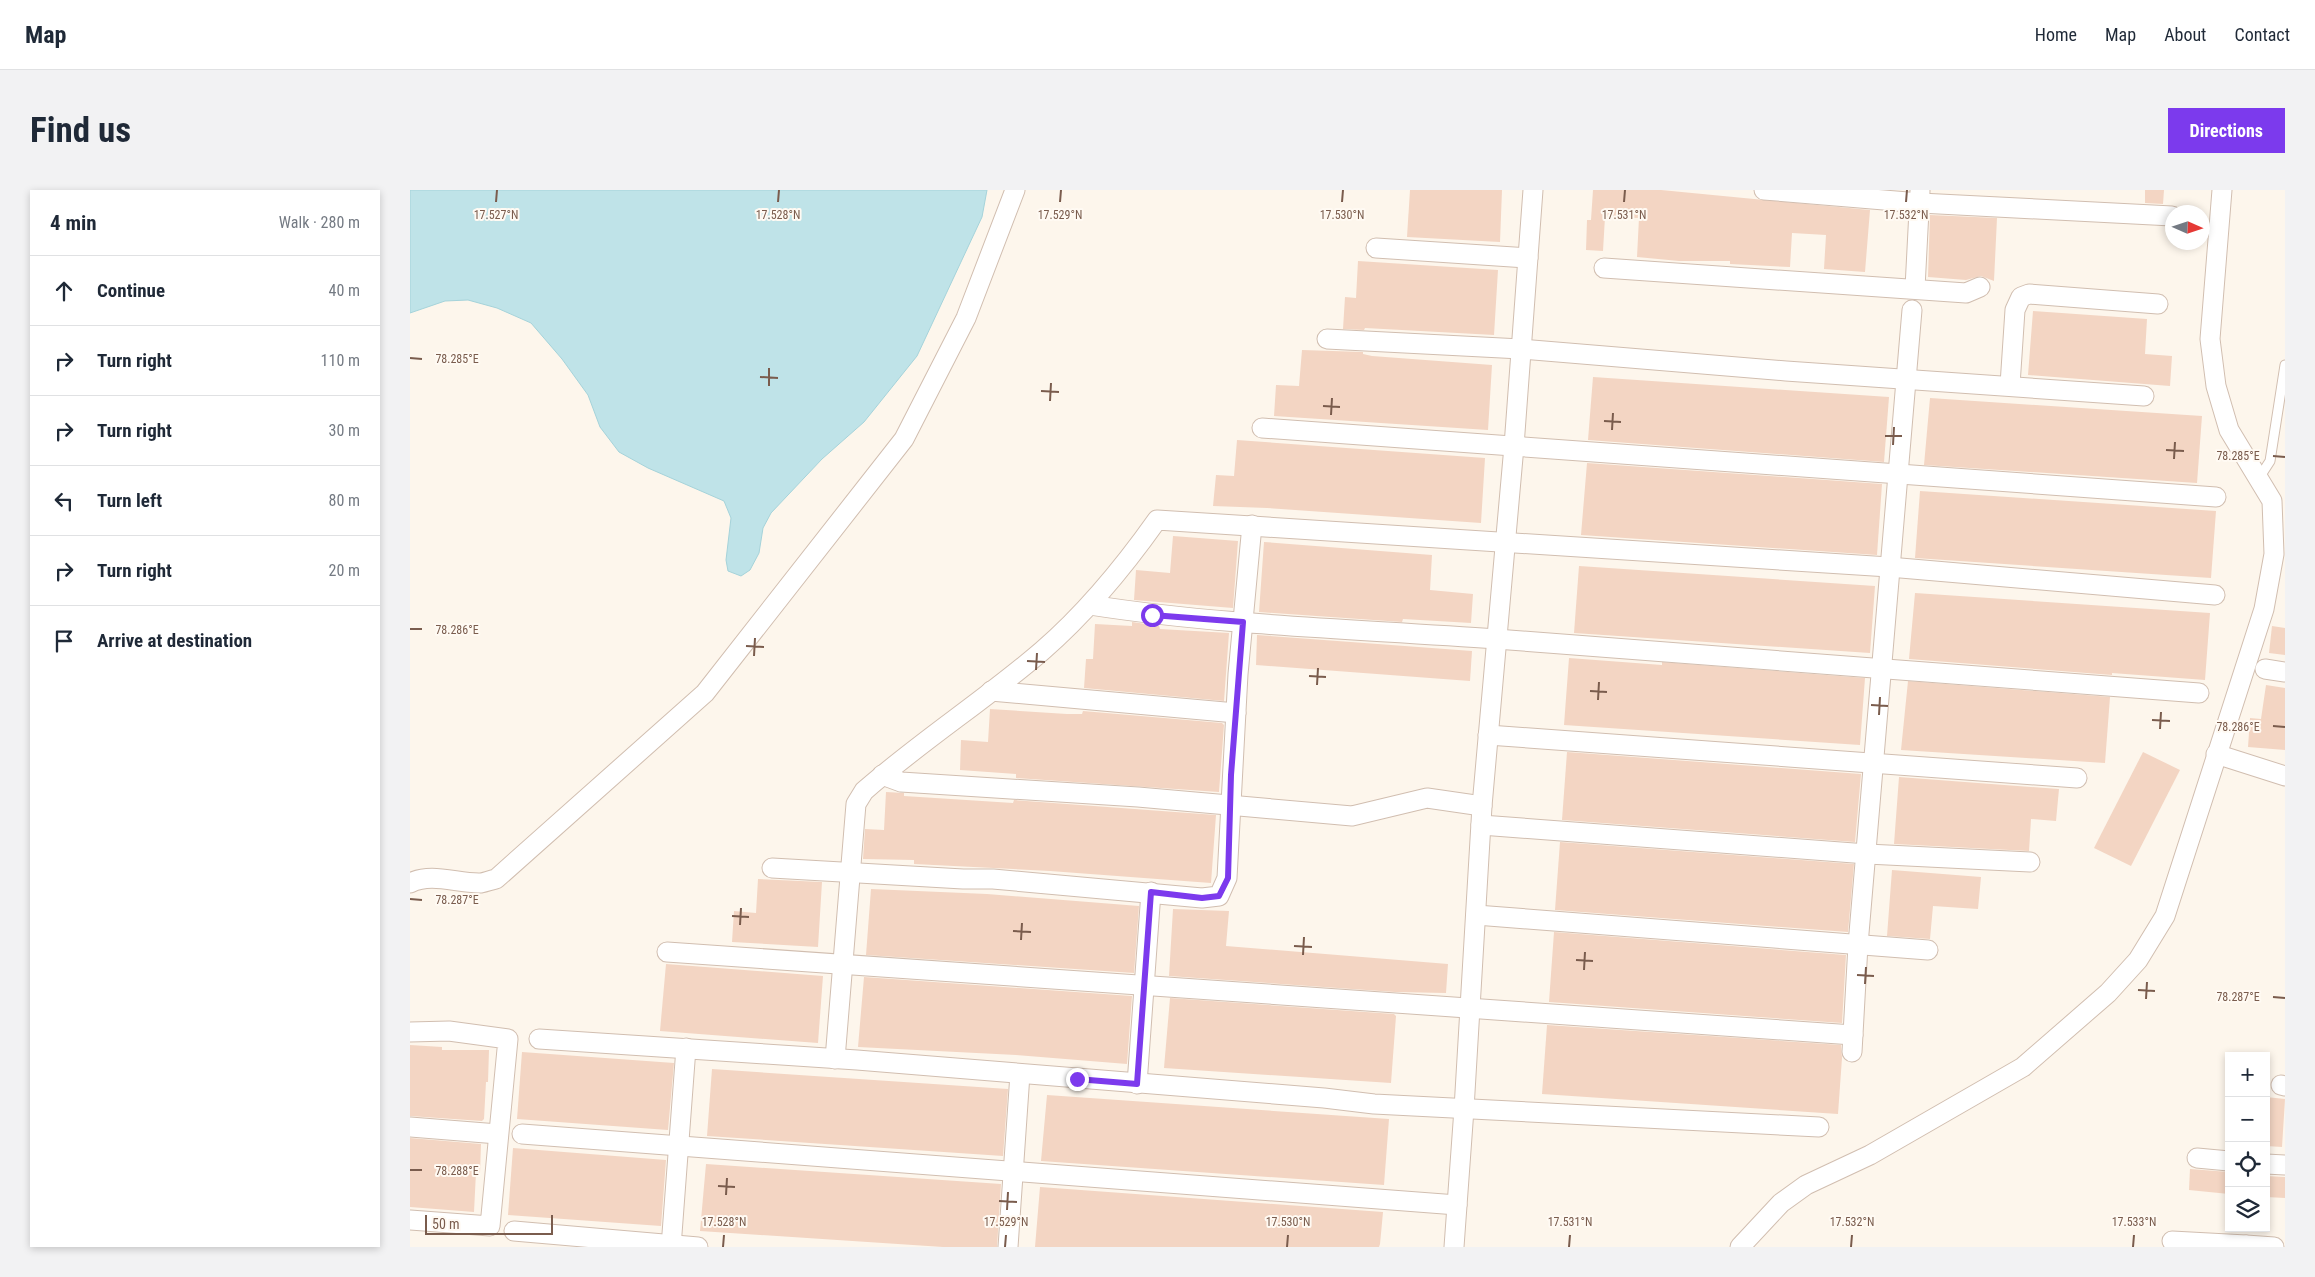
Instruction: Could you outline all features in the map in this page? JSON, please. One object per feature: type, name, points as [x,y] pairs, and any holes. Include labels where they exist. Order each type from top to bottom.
[{"type":"street","points":[[410,883],[415,880],[449,878],[480,883],[496,879],[704,693],[904,438],[966,318],[1015,190]]},
{"type":"street","points":[[1454,1247],[1482,806],[1514,446],[1533,190]]},
{"type":"street","points":[[1764,190],[1920,196],[2165,215]]},
{"type":"street","points":[[1740,1247],[1780,1203],[1806,1184],[1870,1155],[2023,1067],[2108,993],[2138,960],[2165,916],[2216,754],[2238,696],[2264,609],[2274,554],[2272,501],[2229,430],[2216,386],[2210,339],[2211,218],[2222,190]]},
{"type":"street","points":[[1915,288],[1920,196]]},
{"type":"street","points":[[1376,248],[1528,258]]},
{"type":"street","points":[[1604,268],[1966,293],[1980,287]]},
{"type":"street","points":[[2010,385],[2015,310],[2021,297],[2029,294],[2158,304]]},
{"type":"street","points":[[667,952],[1143,987],[1470,1007],[1852,1043],[1858,945],[1912,310]]},
{"type":"street","points":[[1327,339],[1521,349],[2144,396]]},
{"type":"street","points":[[1262,428],[2216,497]]},
{"type":"street","points":[[835,1059],[856,804],[864,791],[1042,650],[1090,605],[1116,575],[1157,520],[1889,567],[2215,595]]},
{"type":"street","points":[[772,868],[1012,880],[1202,898],[1219,896],[1228,878],[1236,713],[1252,525]]},
{"type":"street","points":[[1090,605],[1152,615],[2199,692]]},
{"type":"street","points":[[2265,670],[2285,672]]},
{"type":"street","points":[[991,691],[1236,713]]},
{"type":"street","points":[[1488,735],[2077,778]]},
{"type":"street","points":[[2216,754],[2285,776]]},
{"type":"street","points":[[882,776],[901,782],[1138,797],[1352,816],[1427,798],[1482,806]]},
{"type":"street","points":[[1481,825],[1867,854],[2030,862]]},
{"type":"street","points":[[1137,1084],[1151,892]]},
{"type":"street","points":[[1476,915],[1928,950]]},
{"type":"street","points":[[410,1032],[449,1031],[508,1039],[490,1226],[410,1220]]},
{"type":"street","points":[[539,1039],[835,1059],[1464,1109],[1819,1127]]},
{"type":"street","points":[[671,1246],[686,1048]]},
{"type":"street","points":[[1008,1247],[1020,1074]]},
{"type":"street","points":[[410,1127],[498,1134]]},
{"type":"street","points":[[522,1134],[1457,1205]]},
{"type":"street","points":[[2197,1158],[2225,1160]]},
{"type":"street","points":[[2270,1164],[2285,1165]]},
{"type":"street","points":[[514,1231],[698,1247]]},
{"type":"street","points":[[2172,1241],[2274,1247]]},
{"type":"lane","points":[[2259,478],[2270,461],[2285,365]]},
{"type":"water","points":[[410,190],[987,190],[982,217],[917,356],[864,422],[822,459],[771,513],[763,528],[759,553],[750,570],[741,576],[728,571],[726,560],[731,518],[724,501],[648,468],[619,452],[600,427],[588,395],[562,359],[531,323],[497,308],[468,300],[445,301],[410,313]]},
{"type":"building","points":[[1410,190],[1502,190],[1500,242],[1407,237]]},
{"type":"building","points":[[1593,190],[1661,190],[1870,210],[1865,272],[1824,269],[1826,235],[1792,233],[1790,267],[1730,264],[1730,261],[1679,261],[1637,257],[1639,218],[1605,217],[1603,251],[1586,250],[1587,220],[1591,220]]},
{"type":"building","points":[[2145,190],[2164,190],[2163,204],[2145,203]]},
{"type":"building","points":[[1930,215],[1997,218],[1994,281],[1981,276],[1966,280],[1928,277]]},
{"type":"building","points":[[1358,261],[1498,270],[1494,335],[1365,328],[1364,330],[1343,329],[1345,297],[1356,298]]},
{"type":"building","points":[[2033,311],[2147,319],[2145,354],[2172,356],[2170,386],[2028,375]]},
{"type":"building","points":[[1302,350],[1363,352],[1363,354],[1372,356],[1492,365],[1488,430],[1274,416],[1276,385],[1299,386]]},
{"type":"building","points":[[1593,377],[1889,397],[1884,462],[1588,440]]},
{"type":"building","points":[[1930,398],[2202,416],[2197,483],[1924,465]]},
{"type":"building","points":[[1237,440],[1485,458],[1481,523],[1213,506],[1216,475],[1234,476]]},
{"type":"building","points":[[1587,463],[1882,484],[1877,555],[1581,535]]},
{"type":"building","points":[[1920,491],[2216,511],[2211,578],[1915,558]]},
{"type":"building","points":[[1173,536],[1238,541],[1233,608],[1134,600],[1136,570],[1170,573]]},
{"type":"building","points":[[1264,542],[1432,555],[1430,590],[1473,594],[1471,623],[1403,619],[1402,622],[1259,612]]},
{"type":"building","points":[[1579,566],[1875,586],[1870,653],[1574,633]]},
{"type":"building","points":[[1915,593],[2210,613],[2205,680],[2112,673],[2112,675],[1909,659]]},
{"type":"building","points":[[1132,622],[1159,626],[1160,629],[1229,633],[1224,701],[1084,688],[1086,659],[1093,659],[1095,624],[1132,626]]},
{"type":"building","points":[[2272,626],[2285,628],[2285,655],[2269,653]]},
{"type":"building","points":[[1257,635],[1472,651],[1470,681],[1256,665]]},
{"type":"building","points":[[1569,658],[1662,665],[1662,662],[1865,678],[1860,745],[1564,725]]},
{"type":"building","points":[[1908,681],[2110,697],[2105,763],[1901,750]]},
{"type":"building","points":[[2266,685],[2285,688],[2285,750],[2248,747],[2250,718],[2261,719]]},
{"type":"building","points":[[990,709],[1067,714],[1082,714],[1083,711],[1222,723],[1224,725],[1219,792],[1016,778],[1016,774],[960,770],[961,740],[988,742]]},
{"type":"building","points":[[1567,752],[1861,774],[1855,842],[1562,820]]},
{"type":"building","points":[[2143,752],[2180,770],[2131,866],[2094,848]]},
{"type":"building","points":[[1899,777],[2059,789],[2056,821],[2031,819],[2029,851],[1894,844]]},
{"type":"building","points":[[886,792],[904,793],[904,796],[1013,803],[1014,800],[1216,815],[1211,883],[1050,871],[914,864],[914,860],[863,859],[865,829],[884,830]]},
{"type":"building","points":[[1560,842],[1854,864],[1848,932],[1555,910]]},
{"type":"building","points":[[1892,870],[1981,877],[1978,909],[1933,906],[1930,939],[1887,936]]},
{"type":"building","points":[[758,879],[822,882],[818,947],[732,942],[734,911],[756,913]]},
{"type":"building","points":[[871,889],[987,894],[1139,906],[1134,973],[866,955]]},
{"type":"building","points":[[1173,909],[1229,911],[1226,946],[1448,964],[1446,993],[1395,992],[1169,976]]},
{"type":"building","points":[[1554,932],[1846,955],[1842,1023],[1549,1002]]},
{"type":"building","points":[[666,964],[823,976],[818,1043],[660,1031]]},
{"type":"building","points":[[864,977],[1132,996],[1127,1064],[1016,1055],[858,1047]]},
{"type":"building","points":[[1170,998],[1394,1014],[1396,1016],[1391,1083],[1164,1068]]},
{"type":"building","points":[[1547,1025],[1841,1045],[1842,1058],[1838,1114],[1542,1094]]},
{"type":"building","points":[[410,1045],[442,1047],[442,1050],[489,1050],[488,1082],[486,1082],[484,1119],[482,1121],[410,1116]]},
{"type":"building","points":[[522,1052],[674,1063],[668,1130],[517,1119]]},
{"type":"building","points":[[712,1069],[1008,1089],[1003,1156],[707,1136]]},
{"type":"building","points":[[1047,1095],[1389,1119],[1384,1185],[1041,1161]]},
{"type":"building","points":[[2270,1097],[2285,1099],[2282,1147],[2270,1146]]},
{"type":"building","points":[[410,1138],[481,1144],[480,1173],[476,1172],[474,1212],[410,1207]]},
{"type":"building","points":[[513,1148],[666,1160],[661,1226],[508,1215]]},
{"type":"building","points":[[706,1164],[1001,1184],[997,1247],[943,1247],[700,1231]]},
{"type":"building","points":[[2190,1169],[2225,1172],[2225,1194],[2189,1190]]},
{"type":"building","points":[[2270,1176],[2285,1177],[2285,1198],[2270,1197]]},
{"type":"building","points":[[1040,1187],[1383,1212],[1380,1244],[1379,1247],[1035,1247]]},
{"type":"route","points":[[1077,1079],[1137,1084],[1144,959],[1150,919],[1151,892],[1202,898],[1219,896],[1228,878],[1231,775],[1243,622],[1152,615]]}]
